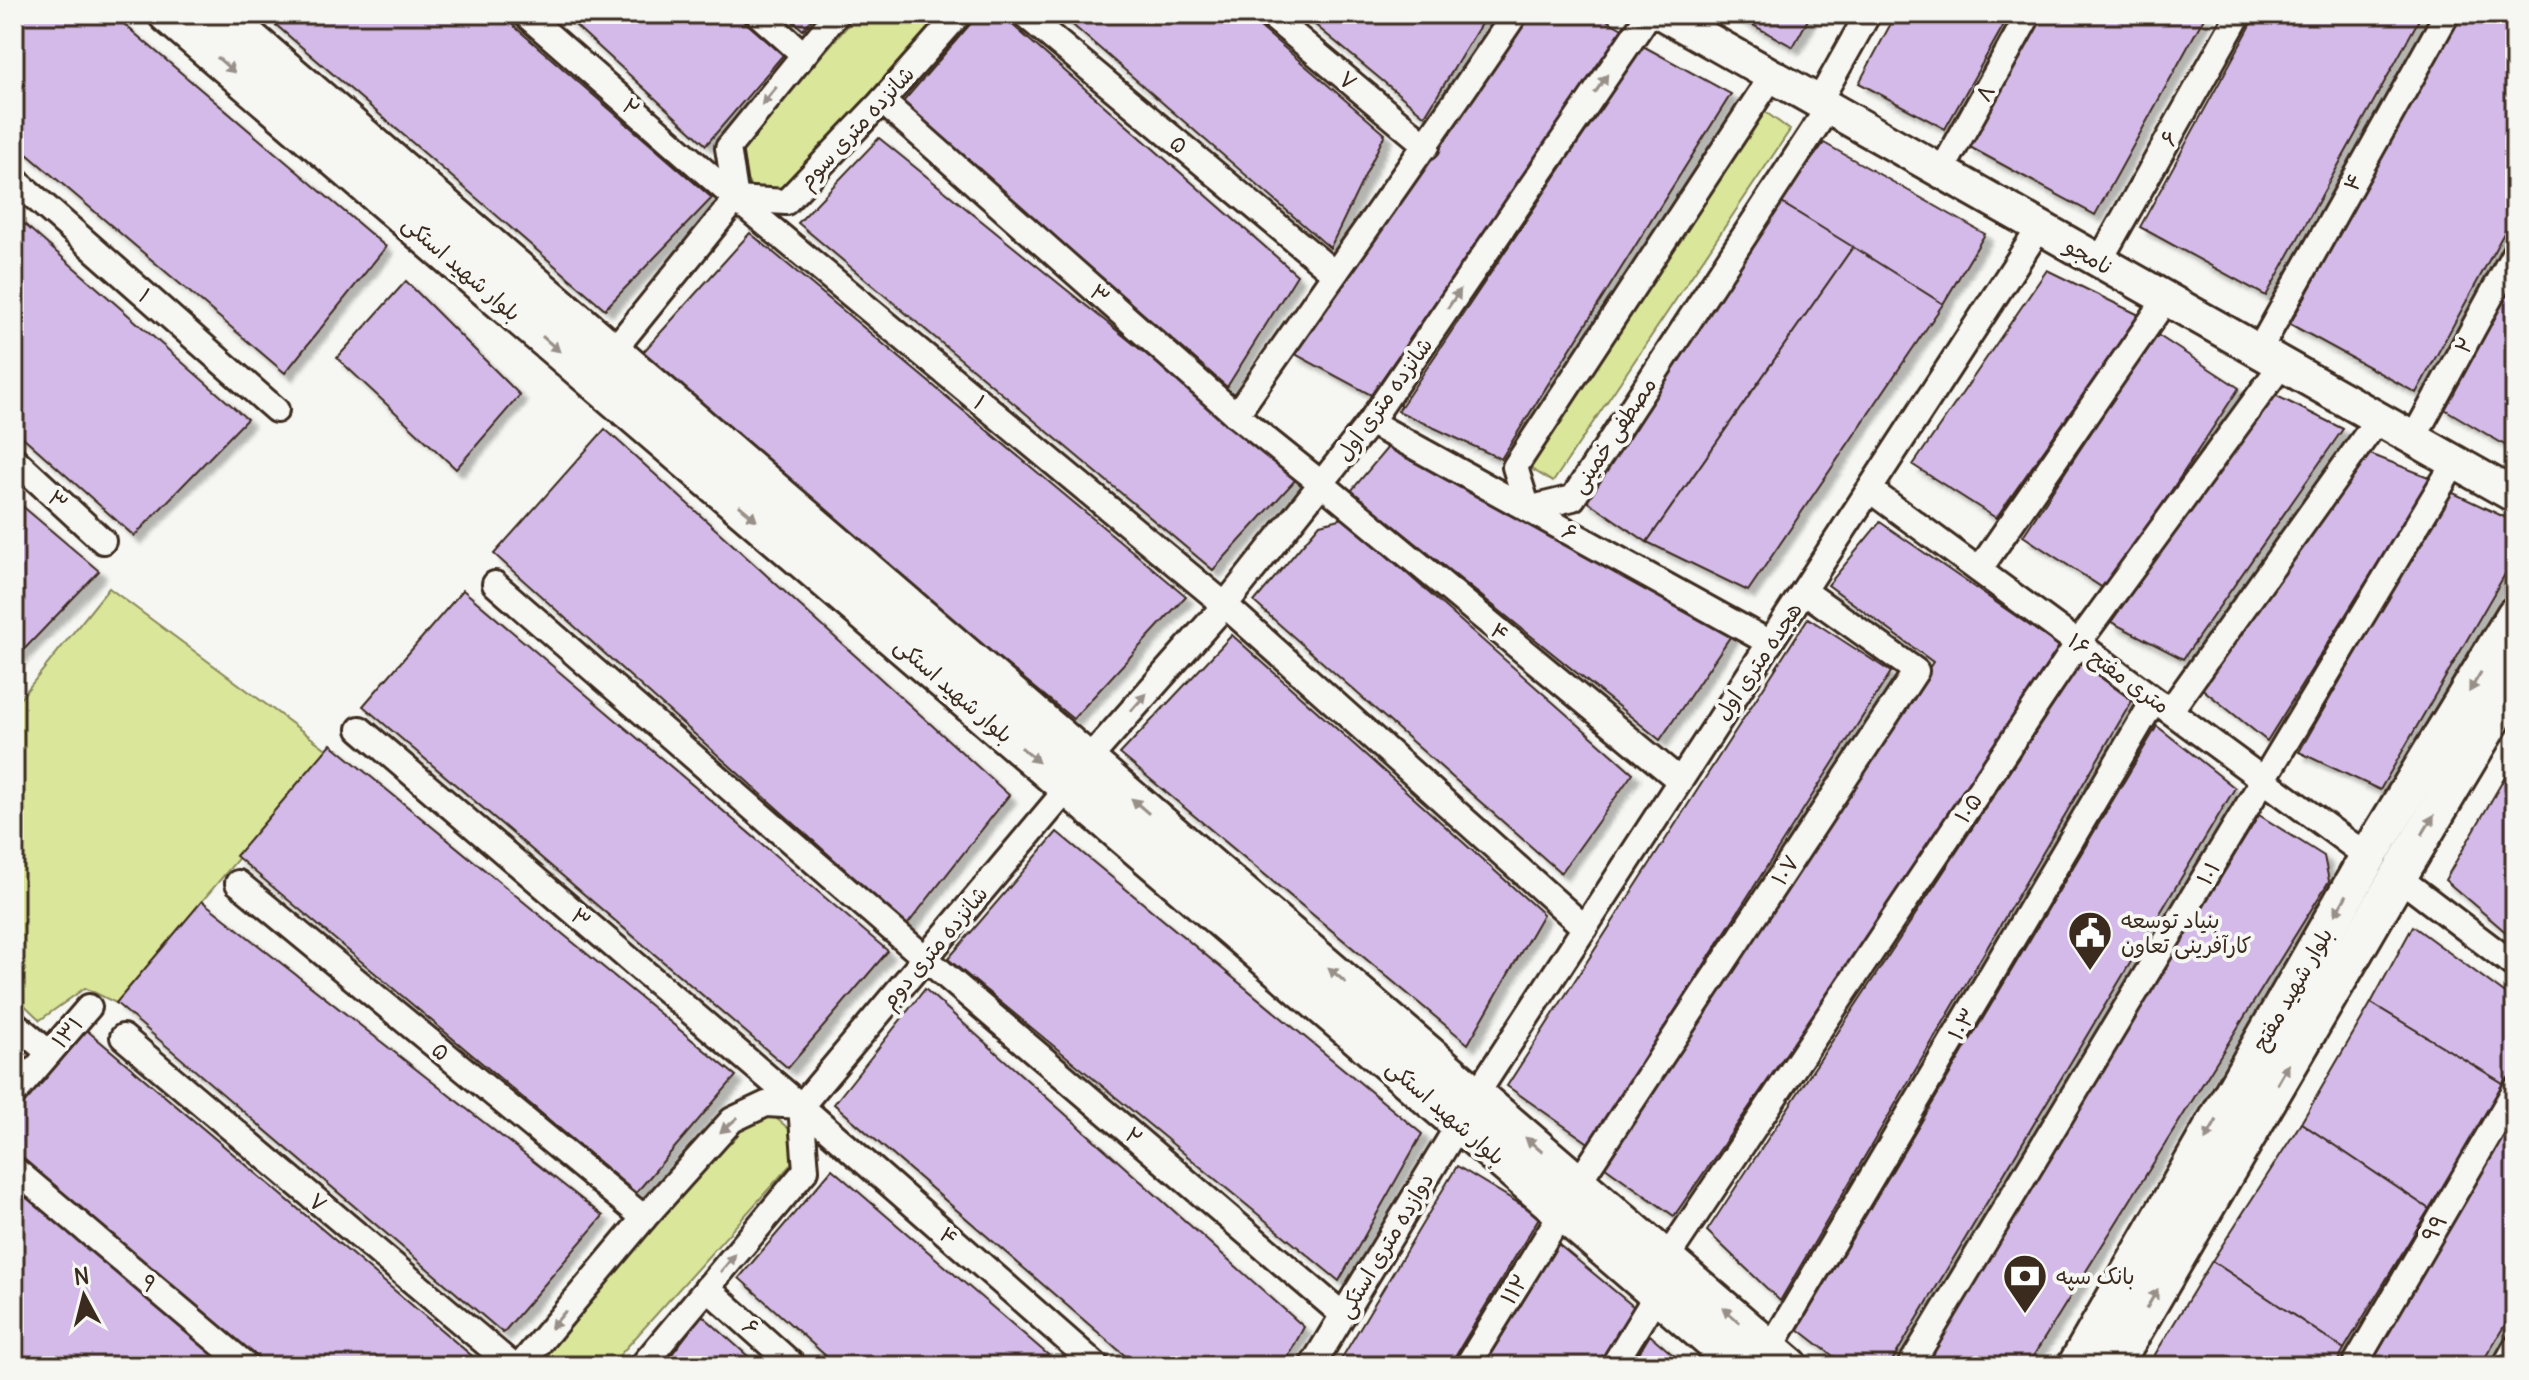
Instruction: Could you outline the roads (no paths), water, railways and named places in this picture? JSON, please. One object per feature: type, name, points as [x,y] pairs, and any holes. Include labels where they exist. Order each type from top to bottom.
[{"type":"main road","name":"بلوار شهید استکی","points":[[167,14],[930,647],[1078,774],[1570,1198],[1657,1294],[1767,1360]]},
{"type":"main road","name":"بلوار شهید استکی","points":[[221,14],[613,351],[930,647]]},
{"type":"main road","name":"بلوار شهید مفتح","points":[[2076,1366],[2368,857],[2515,615]]},
{"type":"main road","name":"بلوار شهید مفتح","points":[[2113,1366],[2515,681]]},
{"type":"main road","name":"بلوار شهید استکی","points":[[1570,1198],[1666,1259],[1767,1360]]},
{"type":"street","name":"۲","points":[[525,14],[736,199]]},
{"type":"street","points":[[758,14],[803,54]]},
{"type":"street","points":[[613,351],[736,199],[728,148],[837,14]]},
{"type":"street","name":"شانزده متری سوم","points":[[736,199],[786,202],[959,14]]},
{"type":"street","name":"۵","points":[[1024,14],[1334,273]]},
{"type":"street","name":"۷","points":[[1269,14],[1427,146]]},
{"type":"street","points":[[1236,415],[1427,146],[1515,14]]},
{"type":"street","name":"شانزده متری اول","points":[[1078,774],[1225,605],[1370,422],[1649,14]]},
{"type":"street","name":"نامجو","points":[[1663,14],[2515,496]]},
{"type":"street","name":"مصطفی خمینی","points":[[1528,509],[1573,498],[1823,105],[1868,14]]},
{"type":"street","name":"۸","points":[[1941,172],[2029,14]]},
{"type":"street","name":"۶","points":[[2099,262],[2239,14]]},
{"type":"street","name":"۴","points":[[2271,357],[2447,14]]},
{"type":"street","points":[[1528,509],[1515,467],[1772,76]]},
{"type":"street","name":"۳","points":[[882,101],[1236,415],[1322,484]]},
{"type":"street","name":"۱","points":[[14,179],[276,410]]},
{"type":"street","name":"۱","points":[[736,199],[1225,605]]},
{"type":"street","name":"هجده متری اول","points":[[1467,1109],[2040,227]]},
{"type":"street","name":"۲","points":[[2413,439],[2515,252]]},
{"type":"street","points":[[1979,570],[2166,299]]},
{"type":"street","name":"۱۰۵","points":[[1666,1259],[2271,357]]},
{"type":"street","name":"۱۰۳","points":[[1767,1360],[2162,705],[2378,419]]},
{"type":"street","name":"۶","points":[[1370,422],[1770,643]]},
{"type":"street","name":"۳","points":[[14,459],[103,541]]},
{"type":"street","name":"۱۰۱","points":[[1910,1366],[2455,462]]},
{"type":"street","name":"۴","points":[[1322,484],[1679,780]]},
{"type":"street","name":"۱۶ متری مفتح","points":[[1870,490],[2368,857]]},
{"type":"street","points":[[495,584],[925,958]]},
{"type":"street","name":"۱۰۷","points":[[1570,1198],[1916,671],[1804,591]]},
{"type":"street","points":[[1225,605],[1585,928]]},
{"type":"street","name":"۳","points":[[360,729],[801,1106]]},
{"type":"street","name":"شانزده متری دوم","points":[[801,1106],[1078,774]]},
{"type":"street","points":[[2398,877],[2515,966]]},
{"type":"street","name":"۵","points":[[238,883],[644,1218]]},
{"type":"street","name":"۲","points":[[925,958],[1343,1315]]},
{"type":"street","name":"۱۳۱","points":[[14,1094],[89,1007]]},
{"type":"street","points":[[14,1023],[49,1053]]},
{"type":"street","name":"۷","points":[[123,1037],[513,1366]]},
{"type":"street","name":"۹۹","points":[[2354,1366],[2515,1090]]},
{"type":"street","points":[[520,1366],[644,1218],[732,1120],[766,1104],[801,1106],[806,1170],[642,1366]]},
{"type":"street","name":"۴","points":[[801,1106],[1097,1366]]},
{"type":"street","name":"دوازده متری استکی","points":[[1312,1366],[1467,1109]]},
{"type":"street","name":"۹","points":[[14,1169],[247,1366]]},
{"type":"street","name":"۱۱۲","points":[[1467,1366],[1570,1198]]},
{"type":"street","name":"۶","points":[[707,1288],[794,1366]]},
{"type":"street","points":[[1613,1366],[1657,1294]]},
{"type":"street","points":[[2505,1366],[2515,1348]]},
{"type":"place","name":"بنیاد توسعه کارآفرینی تعاون","points":[[2090,972]]},
{"type":"place","name":"بانک سپه","points":[[2025,1315]]}]
